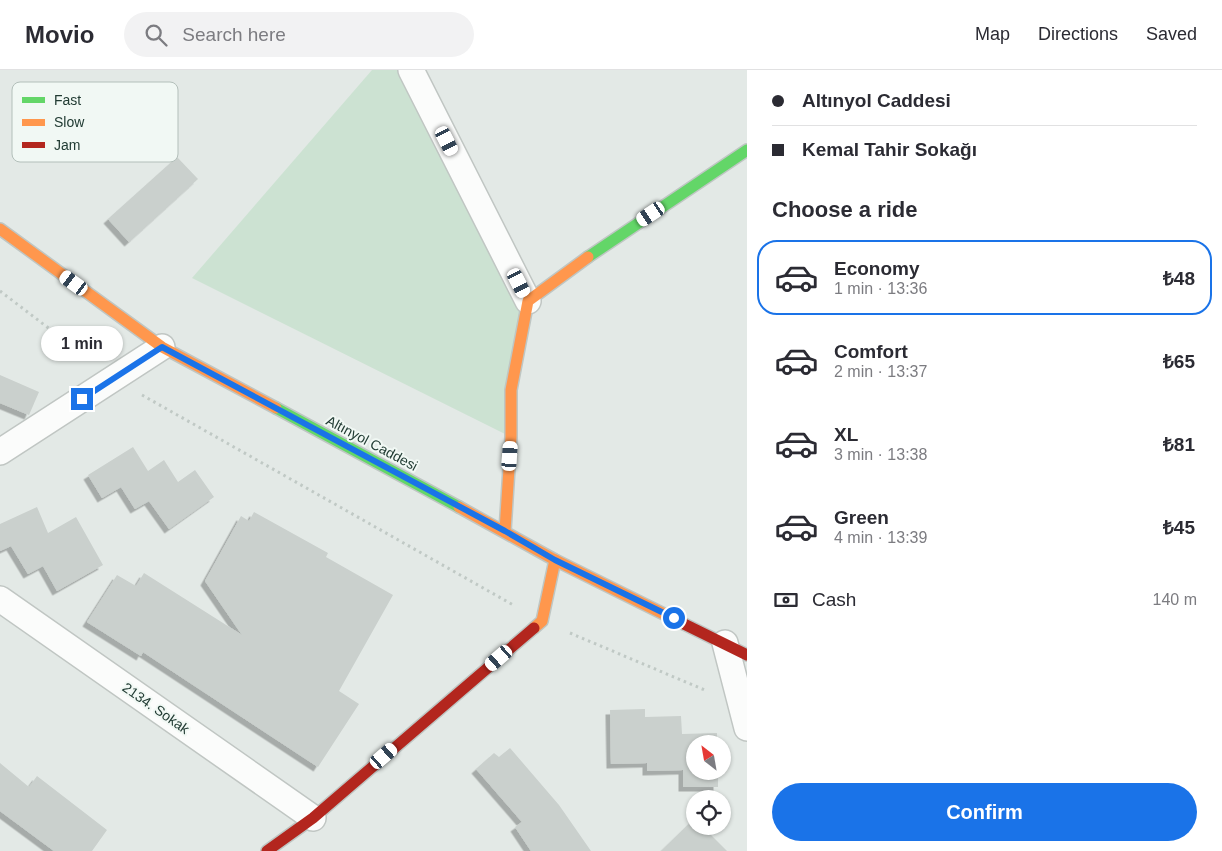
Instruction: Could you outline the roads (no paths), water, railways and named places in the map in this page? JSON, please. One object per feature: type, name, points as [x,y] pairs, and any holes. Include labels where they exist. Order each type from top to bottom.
[{"type":"street","points":[[411,70],[528,301],[511,390],[511,436],[505,531]]},
{"type":"street","points":[[528,301],[604,246],[747,150]]},
{"type":"street","name":"Altınyol Caddesi","points":[[0,229],[162,347],[505,531],[555,560],[747,655]]},
{"type":"street","points":[[0,452],[162,347]]},
{"type":"street","points":[[267,851],[313,818],[542,621],[555,560]]},
{"type":"street","name":"2134. Sokak","points":[[0,598],[313,818]]},
{"type":"street","points":[[725,643],[744,717]]}]
